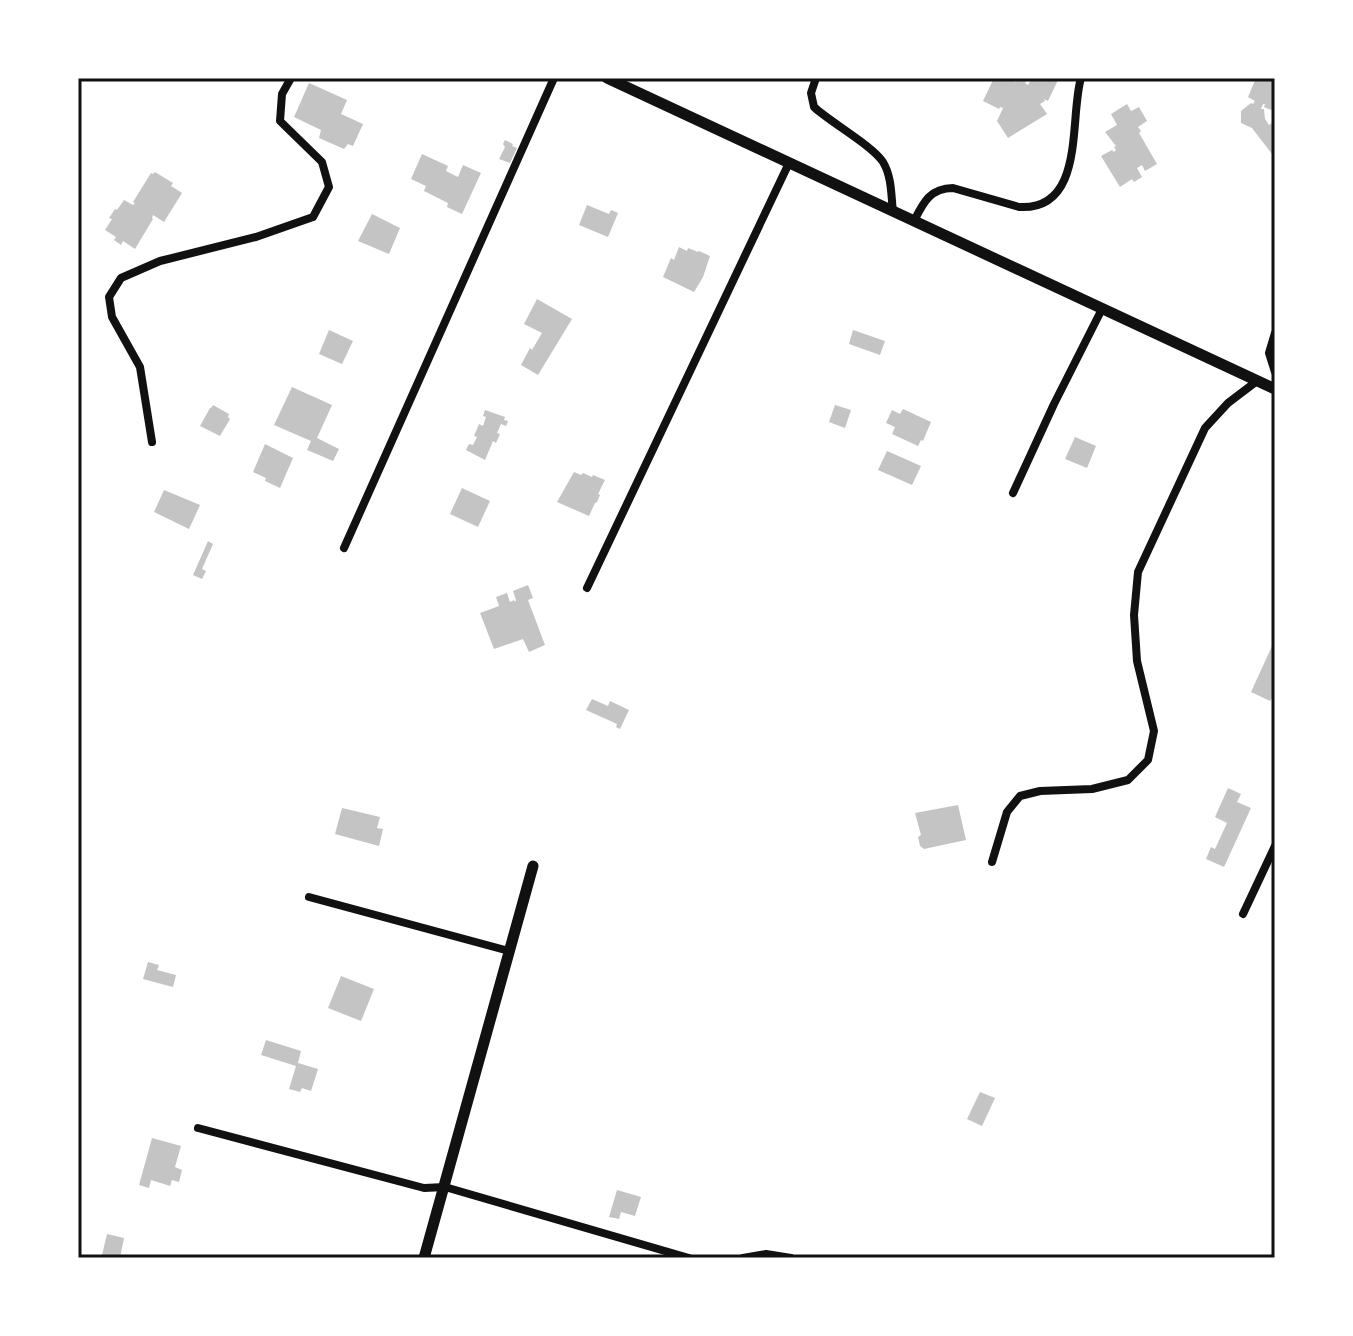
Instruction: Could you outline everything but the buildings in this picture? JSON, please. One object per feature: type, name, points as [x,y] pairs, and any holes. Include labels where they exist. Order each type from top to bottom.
[{"type":"street","points":[[152,442],[140,367],[112,317],[109,297],[121,278],[160,261],[256,237],[313,217],[329,187],[322,162],[280,121],[282,94],[291,78]]},
{"type":"street","points":[[344,548],[554,78]]},
{"type":"street","points":[[607,78],[1275,389]]},
{"type":"street","points":[[816,78],[811,93],[814,107],[878,155],[887,170],[893,212]]},
{"type":"street","points":[[914,221],[931,193],[943,188],[1030,208],[1042,205],[1055,194],[1071,166],[1081,78]]},
{"type":"street","points":[[587,588],[789,163]]},
{"type":"street","points":[[1013,493],[1102,309]]},
{"type":"street","points":[[1275,333],[1269,353],[1275,372]]},
{"type":"street","points":[[992,862],[1007,812],[1020,796],[1040,791],[1092,789],[1128,780],[1148,760],[1154,731],[1137,661],[1134,615],[1138,572],[1205,428],[1228,403],[1257,381]]},
{"type":"street","points":[[1243,914],[1275,846]]},
{"type":"street","points":[[424,1258],[533,866]]},
{"type":"street","points":[[309,897],[509,951]]},
{"type":"street","points":[[198,1128],[424,1188],[445,1187],[689,1258]]},
{"type":"street","points":[[743,1258],[766,1254],[791,1258]]}]
